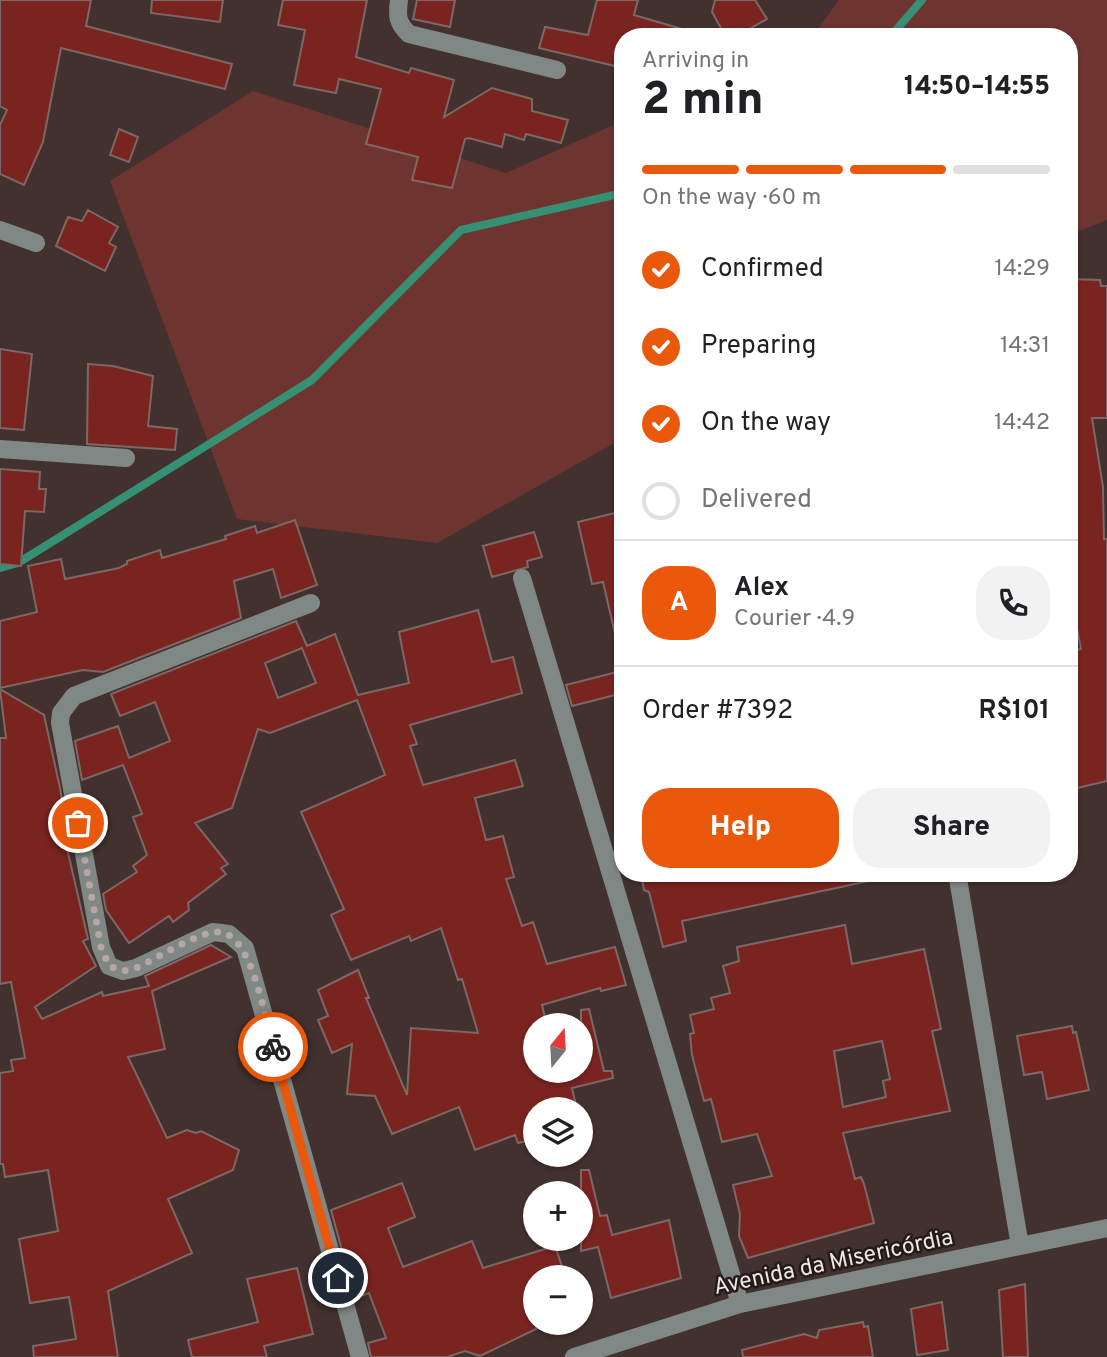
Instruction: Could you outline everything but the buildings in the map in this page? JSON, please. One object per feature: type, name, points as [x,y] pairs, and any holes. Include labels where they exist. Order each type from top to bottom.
[{"type":"street","points":[[399,0],[397,18],[401,27],[409,34],[557,70]]},
{"type":"street","points":[[0,230],[36,243]]},
{"type":"street","points":[[0,449],[126,458]]},
{"type":"street","points":[[522,578],[740,1304]]},
{"type":"street","points":[[311,603],[74,696],[61,713],[60,723],[101,947],[109,966],[123,971],[136,968],[213,932],[229,934],[245,948],[360,1357]]},
{"type":"street","points":[[959,882],[1020,1246]]},
{"type":"street","name":"Avenida da Misericórdia","points":[[574,1357],[740,1304],[1107,1228]]},
{"type":"shaded area","points":[[839,0],[1107,0],[1107,220],[1078,231],[1078,28],[819,28]]},
{"type":"shaded area","points":[[253,91],[506,173],[614,125],[614,443],[437,543],[237,519],[110,181]]},
{"type":"waterway","points":[[898,28],[922,0]]},
{"type":"waterway","points":[[0,568],[18,563],[312,380],[461,230],[614,195]]},
{"type":"way so far","points":[[78,823],[101,947],[109,966],[123,971],[136,968],[213,932],[229,934],[245,948],[273,1047]]},
{"type":"route","points":[[273,1047],[338,1278]]}]
